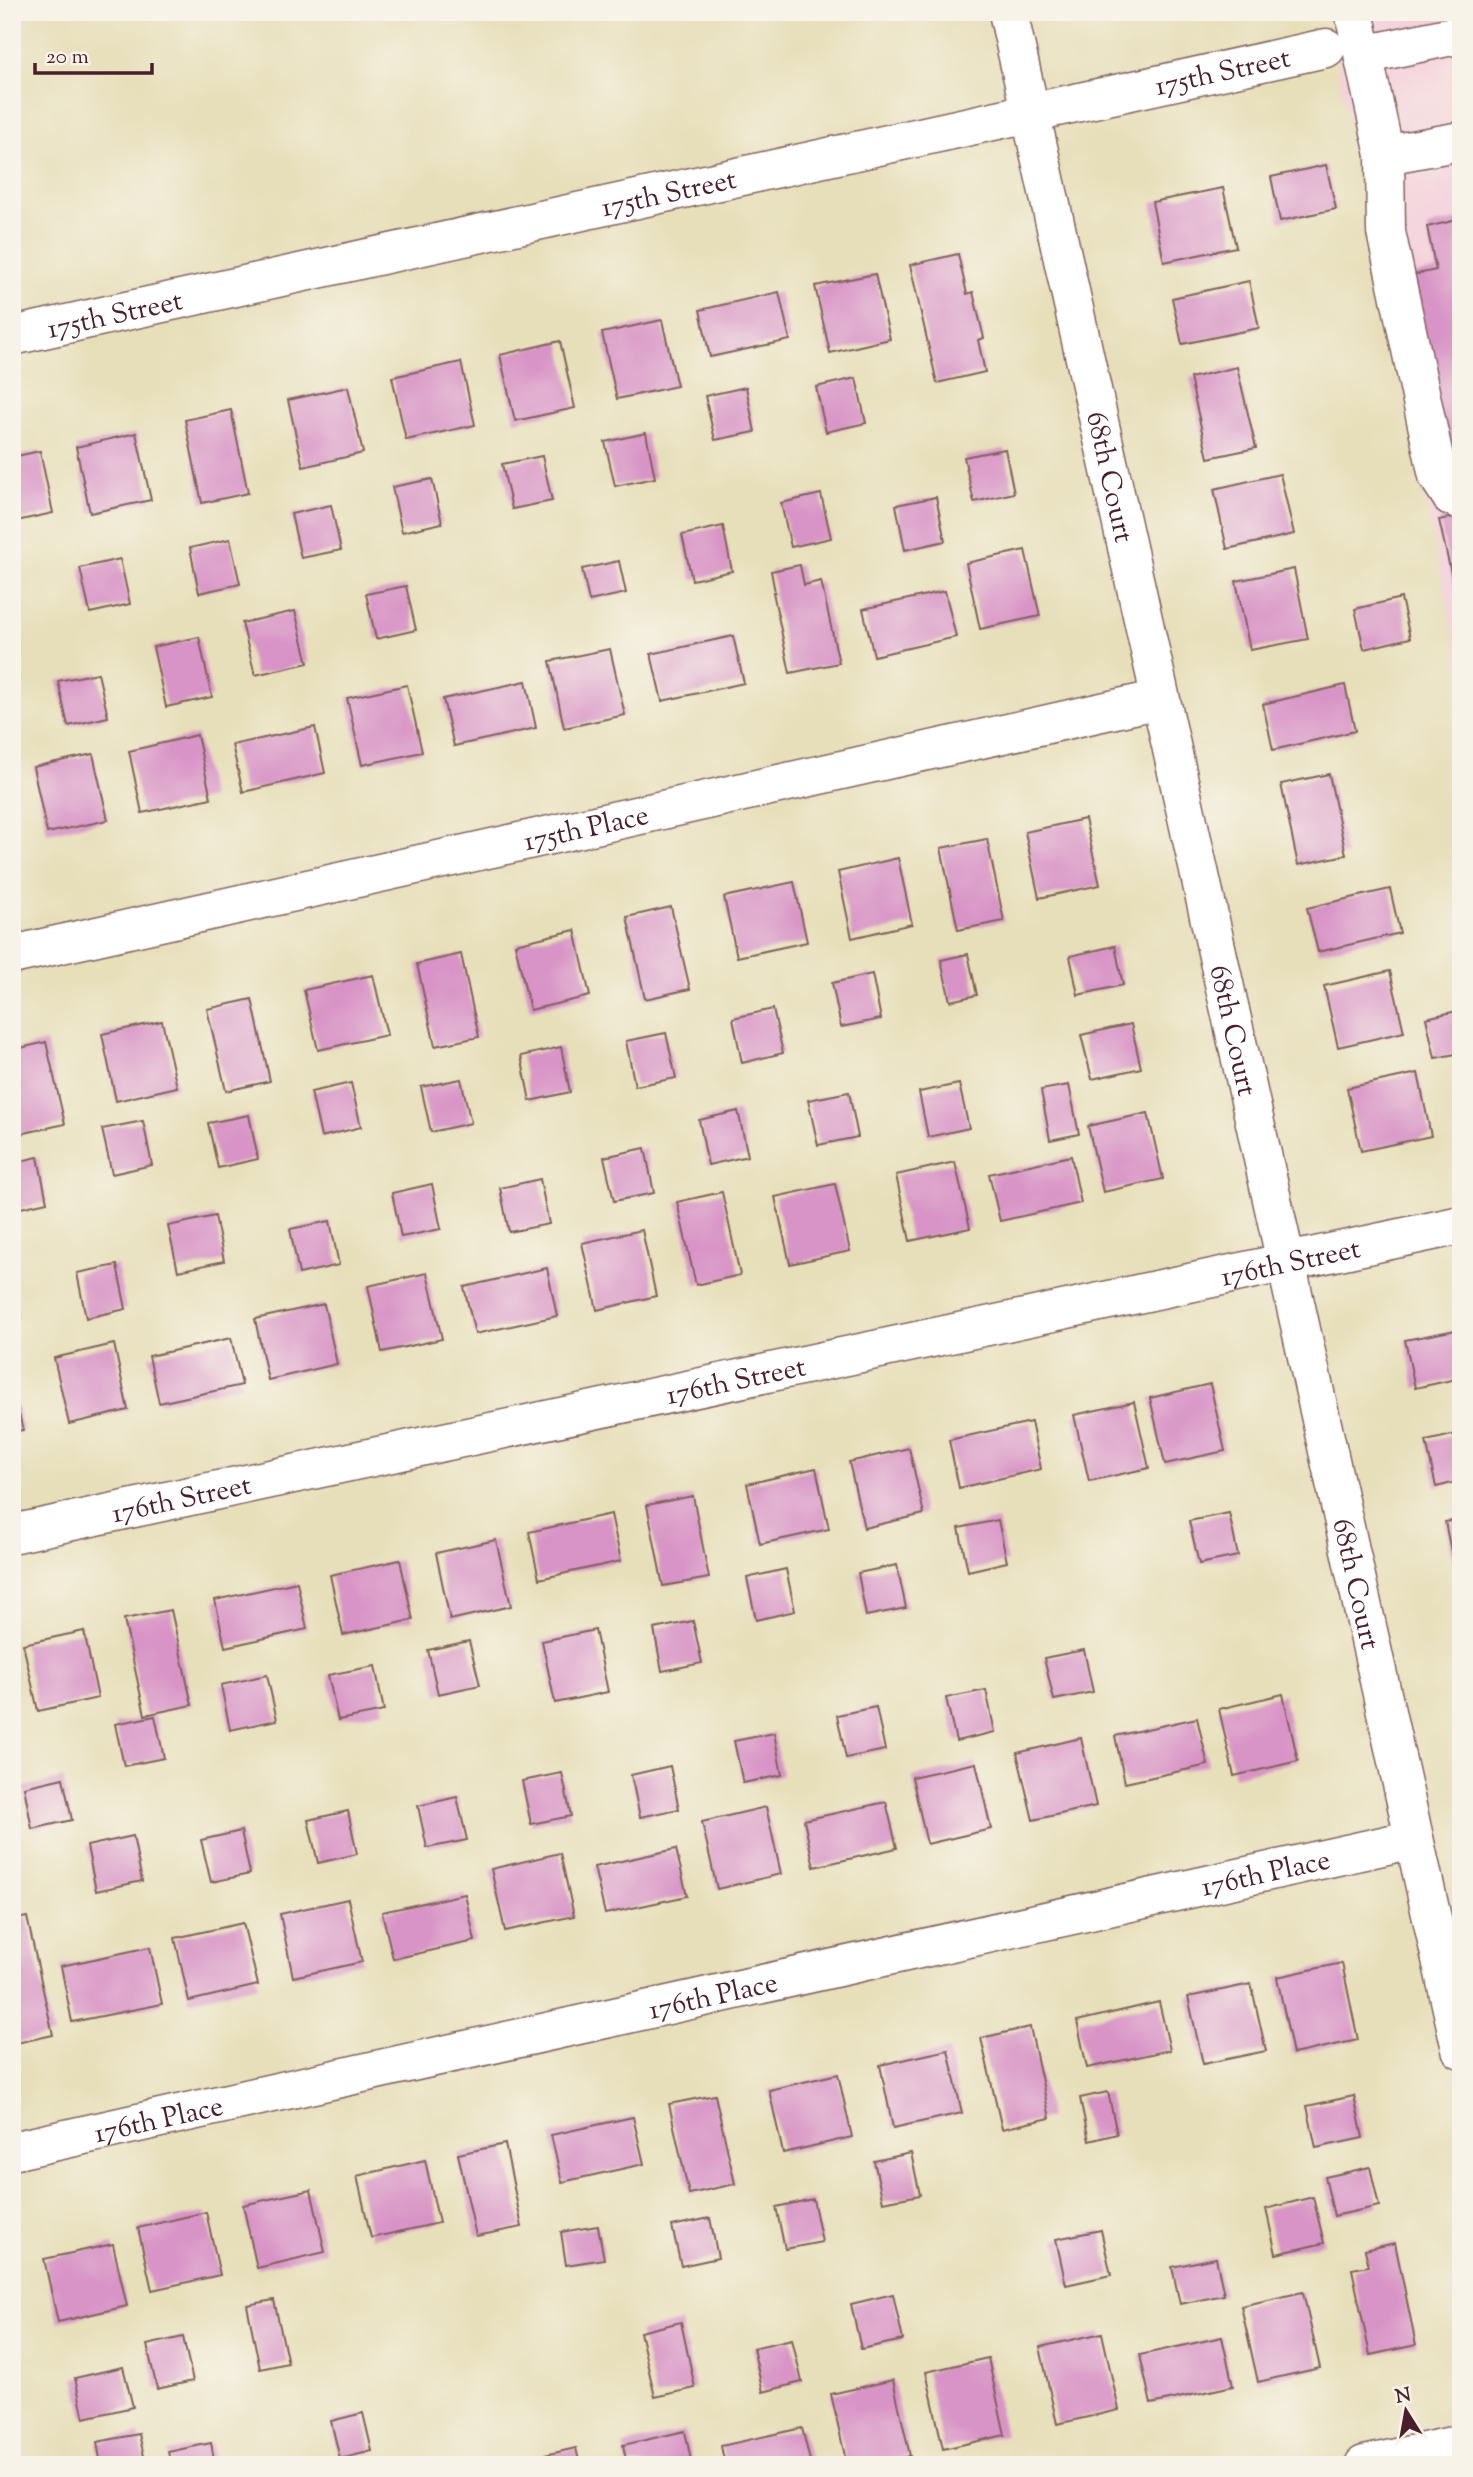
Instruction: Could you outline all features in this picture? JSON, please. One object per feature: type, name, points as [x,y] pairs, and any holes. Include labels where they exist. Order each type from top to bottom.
[{"type":"street","name":"68th Court","points":[[1008,12],[1461,2049]]},
{"type":"street","points":[[1354,12],[1385,155],[1386,232],[1438,476],[1451,496],[1461,500]]},
{"type":"street","points":[[1363,55],[1461,34]]},
{"type":"street","name":"175th Street","points":[[12,336],[1326,48]]},
{"type":"street","points":[[1385,155],[1461,141]]},
{"type":"street","name":"175th Place","points":[[12,955],[1160,699]]},
{"type":"street","name":"176th Street","points":[[12,1534],[1461,1225]]},
{"type":"street","name":"176th Place","points":[[12,2151],[1414,1839]]},
{"type":"street","points":[[1364,2465],[1461,2444]]},
{"type":"shaded area","points":[[1339,12],[1461,12],[1461,671],[1338,69]]},
{"type":"building","points":[[1326,165],[1336,209],[1280,221],[1271,177]]},
{"type":"building","points":[[1223,188],[1236,247],[1164,262],[1152,202]]},
{"type":"building","points":[[1461,219],[1461,453],[1441,458],[1403,277],[1436,270],[1427,227]]},
{"type":"building","points":[[958,254],[967,294],[973,292],[984,338],[978,340],[985,372],[937,383],[910,265]]},
{"type":"building","points":[[875,274],[890,339],[830,353],[815,286]]},
{"type":"building","points":[[1249,281],[1259,328],[1182,344],[1172,298]]},
{"type":"building","points":[[779,292],[790,340],[710,357],[700,310]]},
{"type":"building","points":[[662,320],[677,386],[617,399],[602,333]]},
{"type":"building","points":[[560,341],[575,408],[515,421],[500,355]]},
{"type":"building","points":[[461,362],[475,425],[406,440],[392,377]]},
{"type":"building","points":[[1237,367],[1256,448],[1208,458],[1190,378]]},
{"type":"building","points":[[856,378],[866,423],[826,432],[816,387]]},
{"type":"building","points":[[348,387],[363,453],[303,467],[288,400]]},
{"type":"building","points":[[746,387],[755,432],[715,440],[705,396]]},
{"type":"building","points":[[231,410],[248,493],[202,503],[185,420]]},
{"type":"building","points":[[136,433],[151,500],[90,513],[76,447]]},
{"type":"building","points":[[646,433],[655,478],[615,486],[605,442]]},
{"type":"building","points":[[1005,449],[1014,493],[974,502],[964,457]]},
{"type":"building","points":[[40,451],[53,513],[12,522],[12,457]]},
{"type":"building","points":[[542,456],[552,501],[512,509],[502,464]]},
{"type":"building","points":[[1280,474],[1294,534],[1227,549],[1214,489]]},
{"type":"building","points":[[432,479],[442,523],[402,532],[392,487]]},
{"type":"building","points":[[821,494],[831,538],[791,547],[781,503]]},
{"type":"building","points":[[936,497],[945,541],[905,550],[896,505]]},
{"type":"building","points":[[331,505],[341,550],[301,558],[291,514]]},
{"type":"building","points":[[1461,515],[1461,612],[1460,613],[1439,520]]},
{"type":"building","points":[[723,526],[732,571],[692,580],[682,535]]},
{"type":"building","points":[[230,539],[240,584],[199,593],[190,548]]},
{"type":"building","points":[[1025,550],[1040,616],[980,629],[966,563]]},
{"type":"building","points":[[120,559],[130,604],[90,613],[80,568]]},
{"type":"building","points":[[619,561],[626,593],[589,601],[582,569]]},
{"type":"building","points":[[800,565],[804,585],[821,581],[839,663],[790,673],[771,571]]},
{"type":"building","points":[[12,569],[18,589],[12,590]]},
{"type":"building","points":[[1294,569],[1308,639],[1250,650],[1236,581]]},
{"type":"building","points":[[406,586],[416,630],[376,639],[366,594]]},
{"type":"building","points":[[945,591],[956,637],[874,656],[863,609]]},
{"type":"building","points":[[1401,598],[1410,638],[1364,649],[1355,609]]},
{"type":"building","points":[[295,611],[308,663],[255,675],[242,623]]},
{"type":"building","points":[[733,636],[744,683],[662,701],[651,654]]},
{"type":"building","points":[[199,637],[212,697],[166,707],[153,647]]},
{"type":"building","points":[[610,649],[625,715],[564,728],[550,661]]},
{"type":"building","points":[[98,673],[108,717],[68,726],[58,681]]},
{"type":"building","points":[[526,681],[536,728],[454,746],[443,699]]},
{"type":"building","points":[[407,685],[422,752],[362,765],[347,698]]},
{"type":"building","points":[[1345,685],[1355,731],[1273,750],[1263,704]]},
{"type":"building","points":[[315,727],[325,773],[243,792],[232,745]]},
{"type":"building","points":[[197,735],[211,798],[142,813],[129,751]]},
{"type":"building","points":[[93,754],[108,820],[47,833],[33,767]]},
{"type":"building","points":[[1329,774],[1346,855],[1298,865],[1281,784]]},
{"type":"building","points":[[1085,819],[1100,885],[1039,898],[1025,832]]},
{"type":"building","points":[[987,839],[1004,921],[958,930],[941,848]]},
{"type":"building","points":[[898,858],[912,924],[852,938],[838,872]]},
{"type":"building","points":[[794,882],[807,942],[737,957],[724,897]]},
{"type":"building","points":[[1390,889],[1400,933],[1318,952],[1307,908]]},
{"type":"building","points":[[671,907],[690,989],[645,999],[627,917]]},
{"type":"building","points":[[575,930],[590,996],[530,1010],[515,944]]},
{"type":"building","points":[[1115,946],[1123,985],[1078,995],[1070,956]]},
{"type":"building","points":[[461,954],[479,1037],[435,1046],[417,964]]},
{"type":"building","points":[[968,954],[977,995],[950,1001],[941,960]]},
{"type":"building","points":[[1390,971],[1404,1032],[1338,1047],[1324,986]]},
{"type":"building","points":[[872,974],[881,1019],[841,1027],[832,983]]},
{"type":"building","points":[[373,975],[387,1035],[318,1050],[304,990]]},
{"type":"building","points":[[252,999],[270,1081],[226,1091],[207,1009]]},
{"type":"building","points":[[773,1009],[783,1053],[742,1063],[733,1018]]},
{"type":"building","points":[[1461,1010],[1461,1053],[1435,1058],[1426,1018]]},
{"type":"building","points":[[162,1021],[177,1087],[116,1101],[102,1034]]},
{"type":"building","points":[[1131,1024],[1141,1068],[1092,1079],[1081,1035]]},
{"type":"building","points":[[666,1033],[676,1078],[635,1086],[626,1041]]},
{"type":"building","points":[[46,1042],[65,1124],[20,1134],[12,1098],[12,1050]]},
{"type":"building","points":[[561,1047],[570,1092],[530,1101],[521,1056]]},
{"type":"building","points":[[1418,1073],[1431,1136],[1361,1151],[1347,1088]]},
{"type":"building","points":[[461,1079],[471,1123],[431,1132],[421,1087]]},
{"type":"building","points":[[351,1083],[361,1127],[321,1137],[311,1092]]},
{"type":"building","points":[[959,1084],[969,1128],[928,1137],[919,1092]]},
{"type":"building","points":[[1069,1085],[1079,1134],[1050,1140],[1041,1090]]},
{"type":"building","points":[[849,1092],[858,1137],[818,1145],[808,1100]]},
{"type":"building","points":[[738,1111],[748,1156],[708,1165],[699,1120]]},
{"type":"building","points":[[1148,1113],[1163,1179],[1103,1192],[1088,1126]]},
{"type":"building","points":[[249,1115],[258,1159],[218,1168],[208,1123]]},
{"type":"building","points":[[143,1121],[152,1165],[112,1174],[102,1129]]},
{"type":"building","points":[[645,1148],[654,1193],[614,1201],[604,1157]]},
{"type":"building","points":[[1071,1156],[1081,1203],[1000,1221],[989,1174]]},
{"type":"building","points":[[38,1157],[47,1202],[12,1210],[12,1163]]},
{"type":"building","points":[[955,1162],[970,1228],[910,1241],[896,1175]]},
{"type":"building","points":[[540,1179],[549,1224],[509,1232],[500,1188]]},
{"type":"building","points":[[432,1184],[441,1229],[401,1237],[392,1193]]},
{"type":"building","points":[[835,1184],[850,1251],[790,1264],[775,1197]]},
{"type":"building","points":[[722,1192],[740,1275],[696,1285],[677,1202]]},
{"type":"building","points":[[215,1216],[224,1261],[178,1271],[168,1226]]},
{"type":"building","points":[[330,1221],[339,1265],[299,1274],[290,1229]]},
{"type":"building","points":[[642,1230],[656,1296],[597,1310],[582,1243]]},
{"type":"building","points":[[117,1265],[126,1309],[86,1318],[77,1273]]},
{"type":"building","points":[[547,1268],[557,1316],[475,1334],[464,1287]]},
{"type":"building","points":[[427,1273],[442,1339],[382,1352],[368,1286]]},
{"type":"building","points":[[12,1297],[18,1318],[12,1319]]},
{"type":"building","points":[[324,1304],[337,1364],[268,1380],[255,1319]]},
{"type":"building","points":[[1461,1329],[1461,1378],[1415,1388],[1405,1340]]},
{"type":"building","points":[[231,1338],[242,1385],[159,1403],[149,1356]]},
{"type":"building","points":[[114,1344],[128,1410],[69,1424],[54,1358]]},
{"type":"building","points":[[1210,1384],[1225,1451],[1165,1464],[1150,1398]]},
{"type":"building","points":[[12,1386],[23,1430],[12,1432]]},
{"type":"building","points":[[1134,1402],[1149,1468],[1089,1481],[1074,1415]]},
{"type":"building","points":[[1031,1422],[1041,1469],[959,1488],[949,1440]]},
{"type":"building","points":[[1461,1433],[1461,1481],[1436,1487],[1426,1441]]},
{"type":"building","points":[[909,1448],[924,1514],[864,1528],[849,1462]]},
{"type":"building","points":[[816,1468],[829,1529],[760,1544],[747,1484]]},
{"type":"building","points":[[693,1496],[709,1578],[663,1586],[647,1505]]},
{"type":"building","points":[[1229,1513],[1238,1556],[1199,1564],[1189,1521]]},
{"type":"building","points":[[611,1514],[621,1561],[539,1579],[529,1532]]},
{"type":"building","points":[[1461,1519],[1461,1586],[1458,1586],[1445,1522]]},
{"type":"building","points":[[998,1520],[1007,1562],[968,1571],[959,1528]]},
{"type":"building","points":[[496,1540],[511,1606],[450,1620],[436,1553]]},
{"type":"building","points":[[400,1560],[413,1620],[343,1635],[330,1575]]},
{"type":"building","points":[[897,1565],[906,1608],[866,1616],[858,1573]]},
{"type":"building","points":[[786,1569],[795,1611],[756,1620],[747,1578]]},
{"type":"building","points":[[297,1582],[307,1629],[225,1647],[215,1600]]},
{"type":"building","points":[[171,1610],[192,1705],[145,1715],[124,1619]]},
{"type":"building","points":[[693,1621],[702,1663],[662,1671],[654,1629]]},
{"type":"building","points":[[595,1630],[608,1692],[555,1703],[542,1641]]},
{"type":"building","points":[[84,1631],[98,1698],[38,1711],[23,1644]]},
{"type":"building","points":[[469,1641],[480,1685],[438,1694],[428,1650]]},
{"type":"building","points":[[1084,1650],[1093,1692],[1054,1700],[1044,1658]]},
{"type":"building","points":[[375,1666],[384,1711],[338,1720],[328,1675]]},
{"type":"building","points":[[267,1675],[277,1720],[230,1730],[221,1685]]},
{"type":"building","points":[[986,1690],[995,1732],[956,1741],[946,1698]]},
{"type":"building","points":[[1283,1694],[1298,1761],[1234,1776],[1219,1709]]},
{"type":"building","points":[[876,1707],[885,1750],[846,1758],[837,1715]]},
{"type":"building","points":[[155,1716],[164,1758],[124,1766],[115,1724]]},
{"type":"building","points":[[1197,1718],[1208,1765],[1125,1783],[1115,1736]]},
{"type":"building","points":[[774,1733],[782,1775],[743,1783],[734,1741]]},
{"type":"building","points":[[1081,1738],[1096,1806],[1033,1820],[1017,1753]]},
{"type":"building","points":[[976,1763],[991,1829],[927,1844],[912,1777]]},
{"type":"building","points":[[670,1766],[679,1809],[640,1817],[631,1775]]},
{"type":"building","points":[[562,1773],[571,1816],[531,1824],[522,1781]]},
{"type":"building","points":[[63,1778],[72,1820],[32,1829],[24,1787]]},
{"type":"building","points":[[457,1797],[467,1840],[427,1848],[418,1806]]},
{"type":"building","points":[[886,1802],[897,1848],[814,1867],[804,1820]]},
{"type":"building","points":[[766,1807],[781,1874],[717,1889],[702,1822]]},
{"type":"building","points":[[348,1811],[357,1854],[318,1863],[308,1820]]},
{"type":"building","points":[[241,1831],[250,1874],[211,1882],[201,1840]]},
{"type":"building","points":[[133,1836],[142,1881],[96,1891],[87,1846]]},
{"type":"building","points":[[676,1849],[687,1896],[605,1914],[594,1867]]},
{"type":"building","points":[[560,1853],[574,1916],[505,1931],[491,1869]]},
{"type":"building","points":[[465,1894],[475,1941],[393,1959],[382,1912]]},
{"type":"building","points":[[348,1899],[362,1962],[293,1977],[280,1914]]},
{"type":"building","points":[[27,1917],[53,2035],[12,2044],[12,1920]]},
{"type":"building","points":[[243,1923],[258,1985],[189,2001],[175,1938]]},
{"type":"building","points":[[150,1947],[162,2004],[72,2022],[61,1966]]},
{"type":"building","points":[[1342,1963],[1358,2040],[1293,2054],[1277,1977]]},
{"type":"building","points":[[1251,1984],[1266,2051],[1203,2064],[1188,1997]]},
{"type":"building","points":[[1159,2002],[1170,2050],[1087,2068],[1077,2021]]},
{"type":"building","points":[[1030,2027],[1050,2118],[1002,2129],[981,2038]]},
{"type":"building","points":[[948,2050],[962,2113],[893,2128],[880,2065]]},
{"type":"building","points":[[838,2074],[852,2137],[783,2153],[769,2090]]},
{"type":"building","points":[[1108,2092],[1117,2134],[1089,2141],[1080,2098]]},
{"type":"building","points":[[715,2095],[735,2184],[689,2194],[669,2104]]},
{"type":"building","points":[[1354,2096],[1363,2138],[1316,2148],[1307,2106]]},
{"type":"building","points":[[633,2117],[644,2164],[562,2182],[551,2135]]},
{"type":"building","points":[[505,2144],[522,2227],[476,2236],[458,2154]]},
{"type":"building","points":[[911,2153],[920,2195],[883,2202],[874,2161]]},
{"type":"building","points":[[425,2160],[439,2223],[371,2238],[357,2176]]},
{"type":"building","points":[[1370,2167],[1379,2206],[1334,2216],[1325,2177]]},
{"type":"building","points":[[311,2190],[325,2252],[257,2268],[243,2205]]},
{"type":"building","points":[[1313,2197],[1324,2243],[1276,2254],[1266,2209]]},
{"type":"building","points":[[813,2199],[822,2242],[785,2249],[776,2207]]},
{"type":"building","points":[[206,2212],[220,2275],[152,2290],[138,2228]]},
{"type":"building","points":[[710,2218],[718,2258],[681,2266],[672,2226]]},
{"type":"building","points":[[598,2226],[604,2259],[566,2265],[561,2232]]},
{"type":"building","points":[[1101,2230],[1111,2275],[1066,2285],[1056,2239]]},
{"type":"building","points":[[1395,2243],[1416,2345],[1370,2355],[1352,2269],[1369,2266],[1365,2250]]},
{"type":"building","points":[[113,2244],[127,2306],[58,2322],[44,2259]]},
{"type":"building","points":[[1216,2258],[1224,2295],[1180,2304],[1172,2267]]},
{"type":"building","points":[[1303,2292],[1320,2368],[1258,2382],[1241,2306]]},
{"type":"building","points":[[893,2294],[903,2340],[861,2349],[851,2304]]},
{"type":"building","points":[[274,2300],[288,2363],[260,2369],[247,2305]]},
{"type":"building","points":[[681,2322],[695,2388],[655,2397],[640,2332]]},
{"type":"building","points":[[1102,2333],[1119,2410],[1057,2424],[1040,2347]]},
{"type":"building","points":[[183,2337],[193,2381],[157,2389],[147,2345]]},
{"type":"building","points":[[1222,2337],[1233,2386],[1151,2404],[1140,2355]]},
{"type":"building","points":[[792,2339],[802,2382],[763,2392],[753,2348]]},
{"type":"building","points":[[988,2358],[1005,2435],[943,2449],[926,2372]]},
{"type":"building","points":[[123,2367],[133,2407],[84,2418],[75,2378]]},
{"type":"building","points":[[893,2380],[910,2456],[872,2465],[847,2465],[831,2394]]},
{"type":"building","points":[[363,2413],[372,2451],[340,2459],[331,2421]]},
{"type":"building","points":[[802,2428],[811,2465],[725,2465],[721,2446]]},
{"type":"building","points":[[685,2431],[692,2465],[627,2465],[623,2445]]},
{"type":"building","points":[[139,2434],[146,2465],[101,2465],[97,2442]]},
{"type":"building","points":[[211,2443],[215,2465],[171,2465],[168,2452]]},
{"type":"building","points":[[576,2448],[580,2465],[515,2465],[514,2462]]}]
